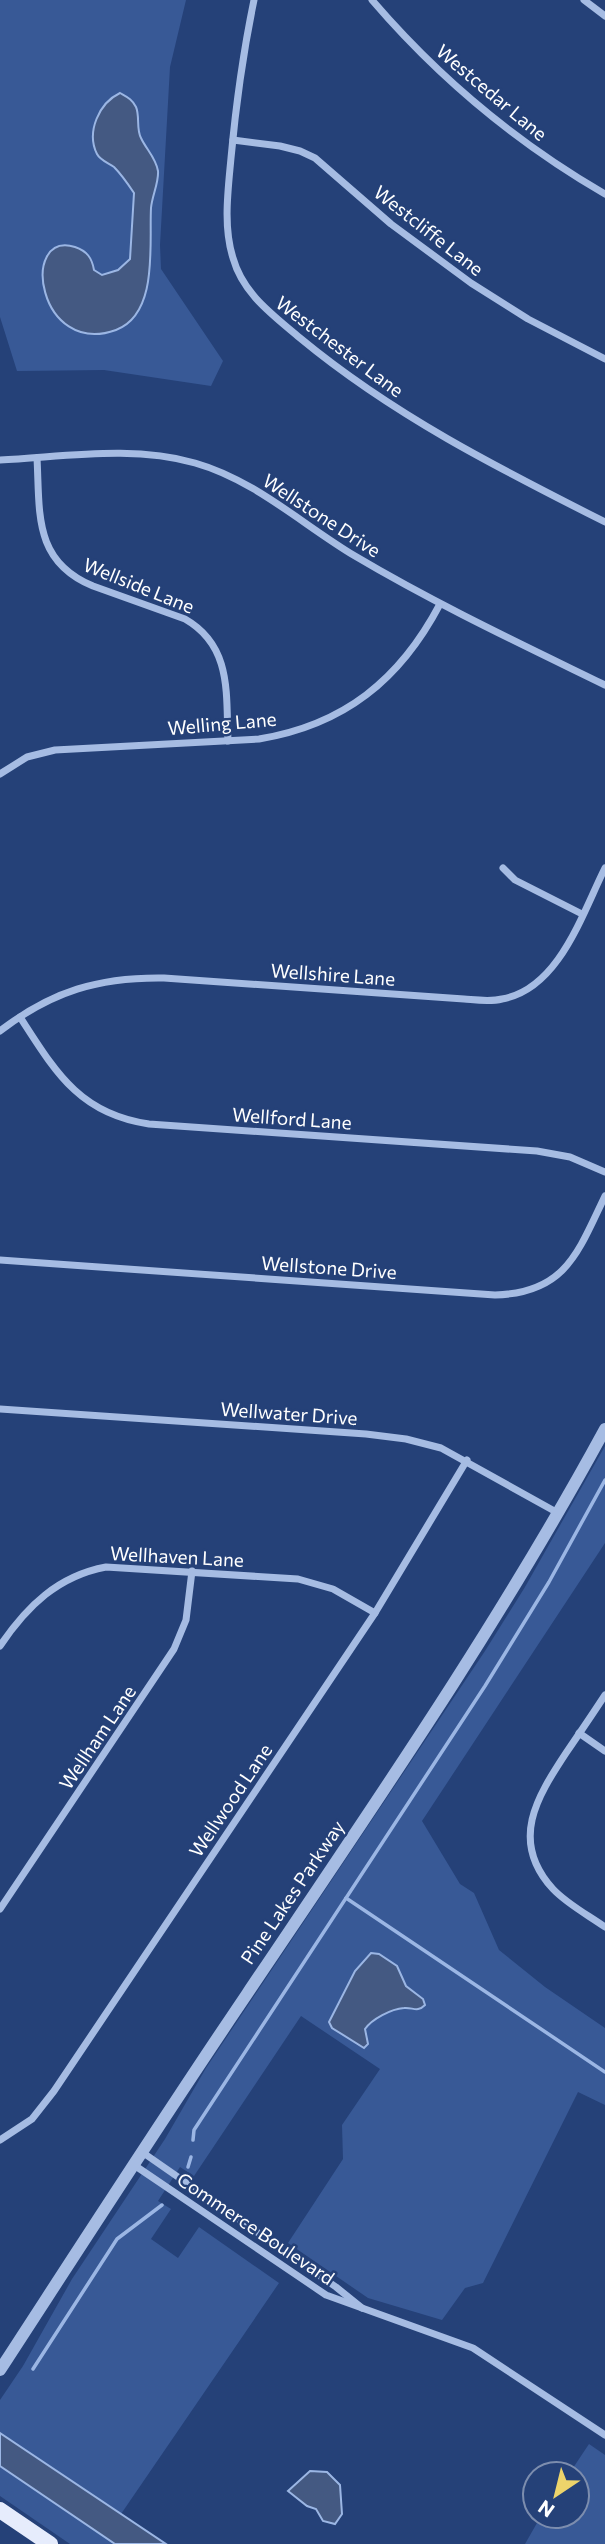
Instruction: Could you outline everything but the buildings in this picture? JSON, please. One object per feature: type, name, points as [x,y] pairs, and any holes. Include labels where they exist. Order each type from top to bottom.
[{"type":"main road","points":[[0,2510],[50,2544]]},
{"type":"street","name":"Westchester Lane","points":[[254,0],[240,74],[227,205],[229,240],[237,271],[255,298],[326,359],[404,414],[472,455],[605,522]]},
{"type":"street","name":"Westcedar Lane","points":[[372,0],[414,47],[480,107],[536,151],[605,194]]},
{"type":"street","points":[[584,0],[605,16]]},
{"type":"street","name":"Westcliffe Lane","points":[[233,140],[280,145],[315,158],[391,224],[471,283],[528,319],[605,359]]},
{"type":"street","name":"Wellstone Drive","points":[[0,460],[138,453],[171,457],[209,467],[250,488],[353,555],[440,604],[605,685]]},
{"type":"street","name":"Wellside Lane","points":[[37,458],[41,525],[47,547],[61,566],[93,586],[185,619],[211,640],[219,654],[224,676],[228,741]]},
{"type":"street","name":"Welling Lane","points":[[0,774],[27,757],[55,750],[258,739],[297,731],[351,706],[381,684],[423,634],[440,604]]},
{"type":"street","points":[[503,867],[515,880],[582,914]]},
{"type":"street","name":"Wellshire Lane","points":[[0,1031],[47,1001],[109,980],[145,978],[475,1000],[502,999],[531,988],[551,970],[605,868]]},
{"type":"street","name":"Wellford Lane","points":[[20,1017],[69,1087],[94,1106],[126,1120],[149,1124],[537,1151],[570,1157],[605,1172]]},
{"type":"street","name":"Wellstone Drive","points":[[0,1260],[495,1295],[517,1294],[547,1283],[565,1268],[579,1248],[605,1196]]},
{"type":"street","name":"Wellwater Drive","points":[[0,1409],[392,1437],[442,1448],[558,1513]]},
{"type":"street","name":"Pine Lakes Parkway","points":[[0,2370],[142,2152],[444,1701],[558,1513],[605,1429]]},
{"type":"street","name":"Wellwood Lane","points":[[0,2140],[22,2127],[47,2101],[374,1613],[467,1460]]},
{"type":"street","name":"Wellhaven Lane","points":[[0,1646],[29,1608],[47,1592],[77,1575],[116,1567],[311,1581],[342,1593],[374,1613]]},
{"type":"street","name":"Wellham Lane","points":[[0,1909],[174,1649],[186,1620],[191,1571]]},
{"type":"street","points":[[605,1695],[536,1803],[531,1826],[532,1845],[539,1868],[555,1891],[605,1927]]},
{"type":"street","points":[[579,1733],[605,1751]]},
{"type":"street","name":"Commerce Boulevard","points":[[142,2152],[366,2310]]},
{"type":"street","name":"Commerce Boulevard","points":[[134,2165],[311,2286],[338,2301],[473,2348],[605,2435]]},
{"type":"shaded area","points":[[0,0],[186,0],[170,67],[161,269],[223,361],[211,386],[104,370],[17,371],[0,317]]},
{"type":"shaded area","points":[[120,93],[136,107],[140,134],[158,171],[151,208],[149,276],[139,309],[130,322],[116,330],[90,334],[69,326],[54,312],[45,293],[43,273],[47,257],[57,247],[75,247],[83,251],[94,270],[102,275],[118,270],[130,259],[134,193],[114,167],[98,156],[93,137],[96,119],[106,104]]},
{"type":"shaded area","points":[[605,1446],[605,1543],[422,1821],[460,1884],[474,1893],[499,1950],[545,1987],[605,2028],[605,2105],[578,2092],[483,2283],[465,2288],[442,2320],[368,2298],[288,2243],[343,2159],[342,2125],[380,2069],[301,2016],[194,2176],[180,2167],[158,2201],[171,2209],[151,2239],[178,2258],[199,2227],[279,2283],[121,2514],[0,2433],[0,2400],[23,2366],[72,2279],[165,2139],[206,2068],[485,1651],[525,1587]]},
{"type":"shaded area","points":[[371,1953],[379,1954],[397,1966],[406,1986],[423,1999],[425,2005],[417,2009],[399,2009],[377,2018],[365,2029],[368,2044],[364,2048],[332,2028],[329,2022],[355,1971]]},
{"type":"shaded area","points":[[0,2433],[166,2544],[115,2544],[0,2466]]},
{"type":"shaded area","points":[[589,2444],[605,2455],[605,2544],[525,2544],[533,2530],[591,2530],[591,2460],[578,2460]]},
{"type":"shaded area","points":[[0,2466],[115,2544],[70,2544],[0,2496]]},
{"type":"shaded area","points":[[310,2471],[327,2472],[340,2485],[342,2514],[335,2524],[323,2521],[316,2509],[307,2506],[288,2491]]},
{"type":"waterway","points":[[193,2140],[194,2130],[485,1686],[549,1582],[605,1480]]},
{"type":"waterway","points":[[346,1898],[605,2072]]},
{"type":"waterway","points":[[188,2167],[191,2157]]},
{"type":"waterway","points":[[33,2369],[117,2239],[162,2205]]}]
